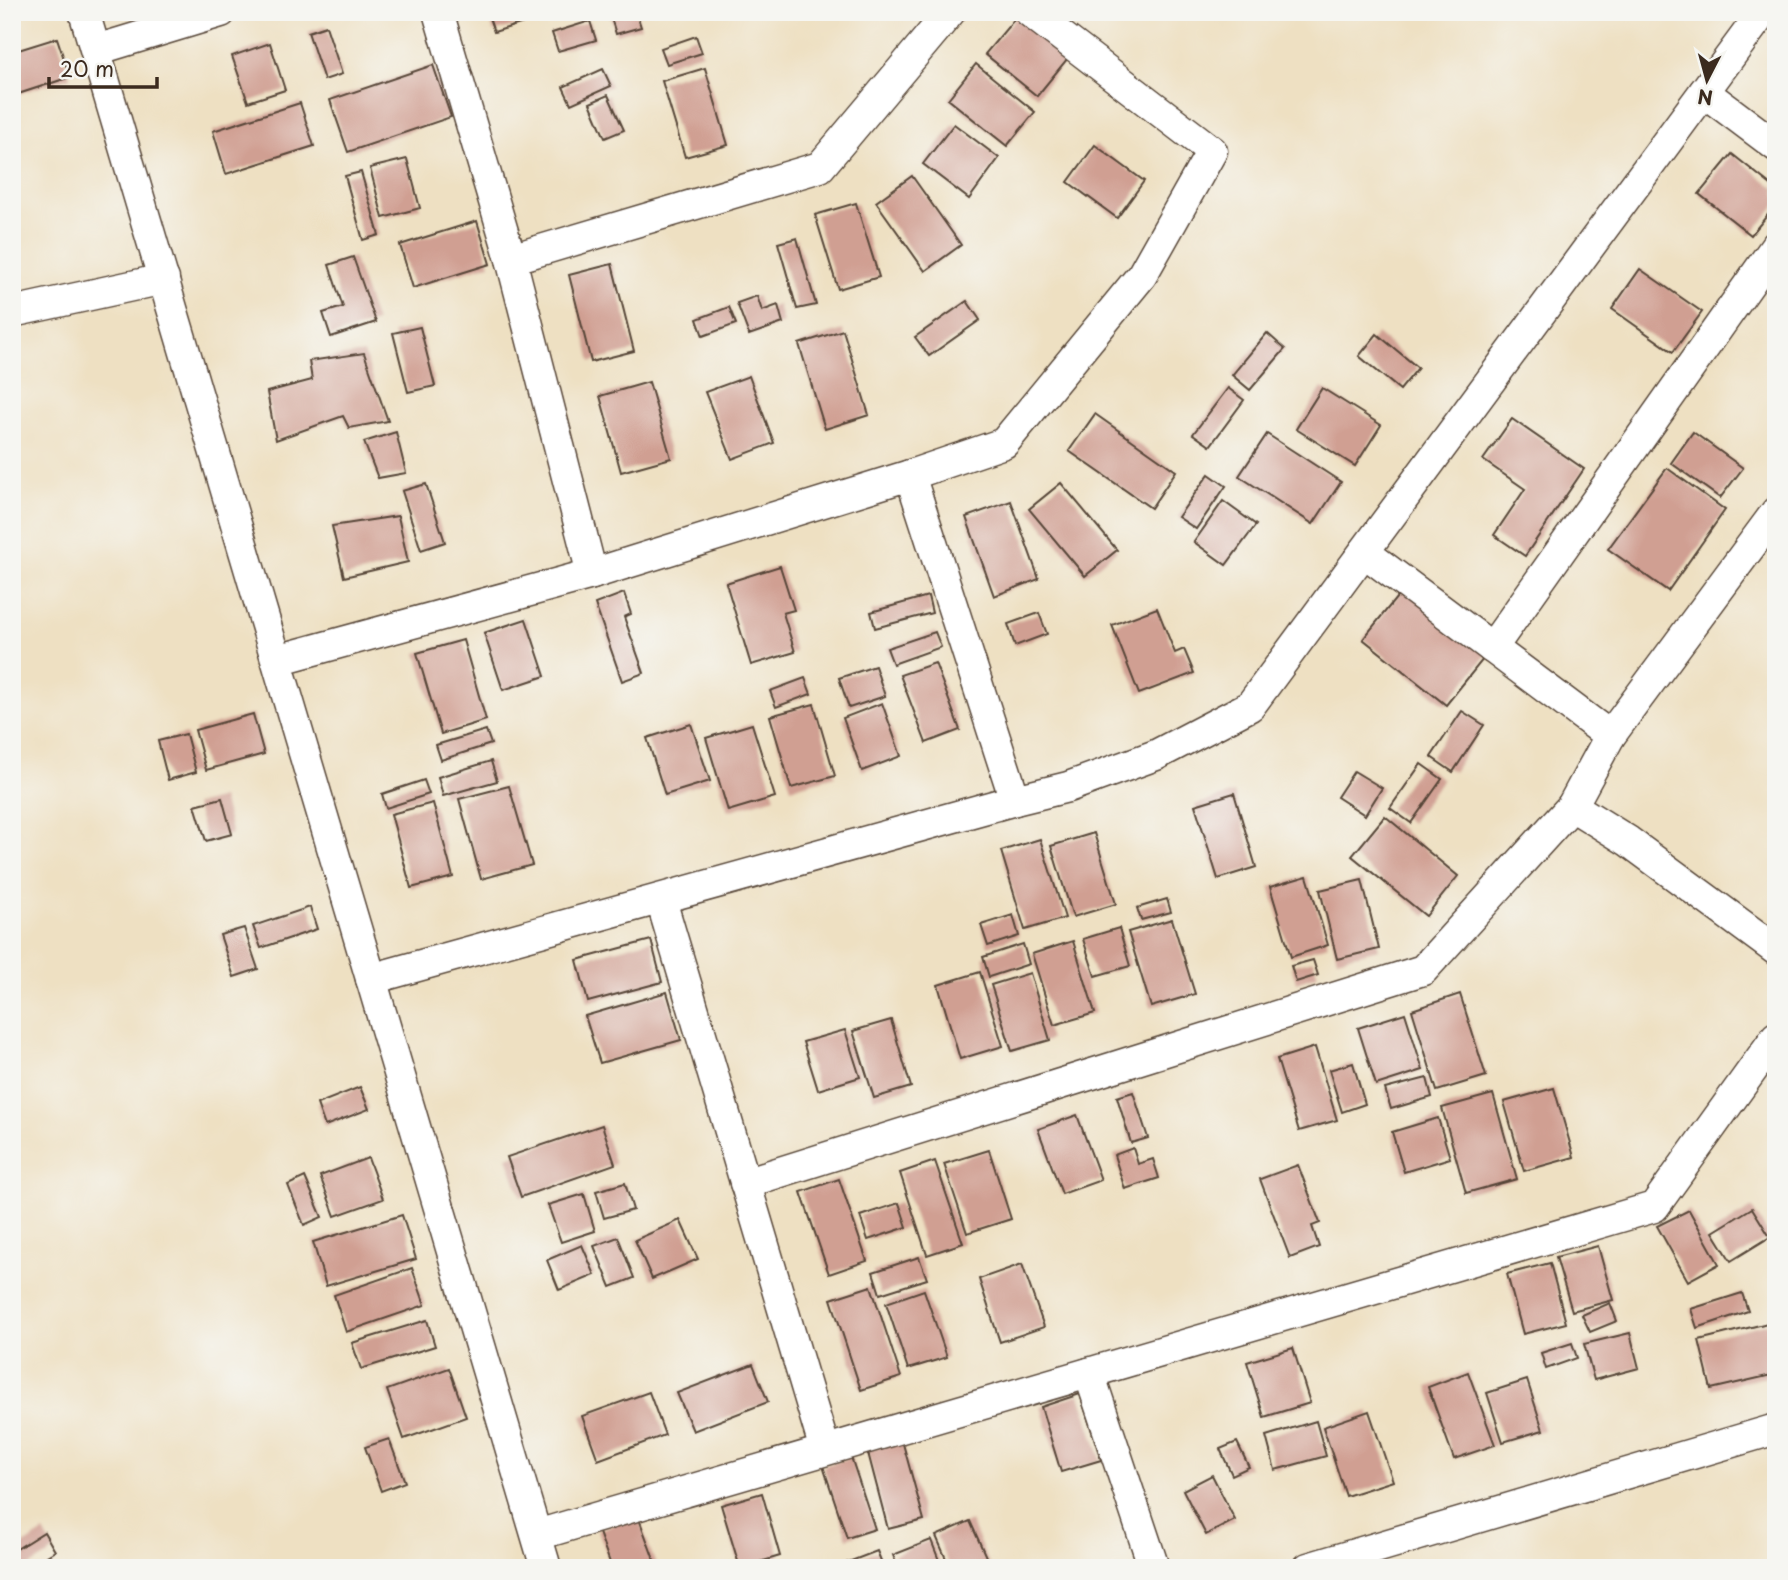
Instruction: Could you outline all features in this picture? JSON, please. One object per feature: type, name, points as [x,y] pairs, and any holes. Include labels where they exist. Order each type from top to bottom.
[{"type":"street","points":[[85,12],[546,1568]]},
{"type":"street","points":[[96,50],[221,12]]},
{"type":"street","points":[[438,12],[511,259],[592,574]]},
{"type":"street","points":[[511,259],[820,167],[950,12]]},
{"type":"street","points":[[276,660],[592,574],[1004,443],[1142,275],[1212,151],[1030,12]]},
{"type":"street","points":[[371,979],[1068,787],[1156,755],[1250,706],[1763,12]]},
{"type":"street","points":[[1704,92],[1776,146]]},
{"type":"street","points":[[1492,648],[1776,246]]},
{"type":"street","points":[[12,312],[164,279]]},
{"type":"street","points":[[910,475],[1015,800]]},
{"type":"street","points":[[745,1183],[1423,970],[1572,806],[1610,736],[1776,512]]},
{"type":"street","points":[[1364,552],[1610,736]]},
{"type":"street","points":[[1572,806],[1629,841],[1776,950]]},
{"type":"street","points":[[661,900],[825,1450]]},
{"type":"street","points":[[537,1535],[1654,1207],[1776,1037]]},
{"type":"street","points":[[1089,1373],[1154,1568]]},
{"type":"street","points":[[1308,1568],[1776,1429]]},
{"type":"building","points":[[487,12],[531,12],[533,20],[494,32]]},
{"type":"building","points":[[636,12],[641,27],[616,34],[610,15]]},
{"type":"building","points":[[1017,16],[1068,58],[1037,96],[985,54]]},
{"type":"building","points":[[590,21],[596,40],[558,51],[552,33]]},
{"type":"building","points":[[326,26],[342,74],[324,80],[308,32]]},
{"type":"building","points":[[696,36],[702,53],[667,64],[661,48]]},
{"type":"building","points":[[57,38],[70,77],[12,96],[12,52]]},
{"type":"building","points":[[270,43],[285,90],[248,102],[232,56]]},
{"type":"building","points":[[976,64],[1035,112],[1007,146],[948,99]]},
{"type":"building","points":[[433,65],[451,117],[348,152],[330,100]]},
{"type":"building","points":[[705,68],[728,145],[685,157],[662,81]]},
{"type":"building","points":[[603,69],[611,86],[571,104],[563,87]]},
{"type":"building","points":[[608,95],[624,130],[605,138],[590,103]]},
{"type":"building","points":[[300,103],[314,146],[226,174],[213,131]]},
{"type":"building","points":[[954,124],[999,158],[969,199],[923,164]]},
{"type":"building","points":[[1095,145],[1144,181],[1117,218],[1068,182]]},
{"type":"building","points":[[1732,154],[1776,189],[1776,205],[1751,235],[1699,194]]},
{"type":"building","points":[[407,159],[420,208],[383,218],[370,168]]},
{"type":"building","points":[[361,172],[379,235],[363,240],[345,176]]},
{"type":"building","points":[[912,176],[961,245],[925,271],[876,202]]},
{"type":"building","points":[[856,203],[879,277],[838,289],[815,215]]},
{"type":"building","points":[[477,221],[490,264],[413,288],[400,245]]},
{"type":"building","points":[[797,238],[816,305],[797,309],[778,243]]},
{"type":"building","points":[[353,257],[376,322],[331,337],[323,313],[343,307],[329,265]]},
{"type":"building","points":[[612,264],[634,351],[591,362],[569,275]]},
{"type":"building","points":[[1640,269],[1702,312],[1673,352],[1612,309]]},
{"type":"building","points":[[757,296],[762,311],[778,305],[783,323],[749,335],[737,303]]},
{"type":"building","points":[[967,301],[980,320],[929,356],[915,337]]},
{"type":"building","points":[[729,307],[736,324],[703,336],[697,319]]},
{"type":"building","points":[[420,327],[435,386],[408,392],[393,333]]},
{"type":"building","points":[[843,330],[869,415],[825,429],[799,344]]},
{"type":"building","points":[[1267,333],[1285,349],[1250,390],[1232,375]]},
{"type":"building","points":[[1377,334],[1418,368],[1400,390],[1359,356]]},
{"type":"building","points":[[364,353],[388,421],[349,428],[343,416],[276,440],[267,392],[312,380],[309,361]]},
{"type":"building","points":[[749,376],[774,443],[732,459],[705,392]]},
{"type":"building","points":[[649,382],[671,458],[621,472],[600,396]]},
{"type":"building","points":[[1228,388],[1244,400],[1210,446],[1193,434]]},
{"type":"building","points":[[1322,388],[1381,425],[1355,466],[1296,429]]},
{"type":"building","points":[[1095,414],[1176,471],[1151,508],[1069,451]]},
{"type":"building","points":[[1512,419],[1584,469],[1525,556],[1494,535],[1525,489],[1483,460]]},
{"type":"building","points":[[396,432],[406,473],[378,478],[364,442]]},
{"type":"building","points":[[1693,432],[1743,468],[1720,498],[1671,463]]},
{"type":"building","points":[[1267,434],[1341,482],[1313,524],[1239,476]]},
{"type":"building","points":[[1667,468],[1725,510],[1668,591],[1608,549]]},
{"type":"building","points":[[1209,474],[1226,486],[1196,529],[1178,517]]},
{"type":"building","points":[[1061,483],[1117,550],[1085,576],[1029,509]]},
{"type":"building","points":[[426,484],[445,542],[421,550],[402,491]]},
{"type":"building","points":[[1011,501],[1039,579],[994,596],[966,517]]},
{"type":"building","points":[[1223,501],[1256,525],[1226,565],[1194,542]]},
{"type":"building","points":[[398,516],[408,562],[344,577],[332,526]]},
{"type":"building","points":[[780,566],[794,610],[783,613],[795,652],[751,665],[726,583]]},
{"type":"building","points":[[1405,587],[1488,653],[1446,705],[1363,639]]},
{"type":"building","points":[[624,593],[631,614],[624,617],[644,673],[622,681],[595,604]]},
{"type":"building","points":[[928,596],[932,613],[875,628],[871,612]]},
{"type":"building","points":[[1157,608],[1175,653],[1184,649],[1194,673],[1139,694],[1112,625]]},
{"type":"building","points":[[1039,613],[1047,634],[1015,646],[1008,624]]},
{"type":"building","points":[[526,619],[545,676],[503,690],[484,633]]},
{"type":"building","points":[[935,632],[941,647],[893,664],[887,648]]},
{"type":"building","points":[[463,640],[486,720],[441,734],[417,653]]},
{"type":"building","points":[[935,663],[960,730],[926,743],[900,675]]},
{"type":"building","points":[[875,666],[885,696],[849,708],[839,678]]},
{"type":"building","points":[[805,678],[811,694],[776,707],[770,691]]},
{"type":"building","points":[[882,703],[901,756],[862,771],[843,718]]},
{"type":"building","points":[[814,704],[835,776],[791,788],[770,716]]},
{"type":"building","points":[[1462,711],[1484,725],[1453,772],[1431,757]]},
{"type":"building","points":[[253,714],[264,754],[206,770],[195,730]]},
{"type":"building","points":[[691,724],[710,781],[665,795],[647,738]]},
{"type":"building","points":[[752,724],[775,797],[728,811],[706,738]]},
{"type":"building","points":[[486,730],[491,744],[441,760],[436,745]]},
{"type":"building","points":[[186,734],[196,772],[168,780],[158,741]]},
{"type":"building","points":[[491,761],[497,781],[443,796],[438,777]]},
{"type":"building","points":[[1421,764],[1442,779],[1411,823],[1390,808]]},
{"type":"building","points":[[1354,771],[1382,788],[1365,815],[1337,797]]},
{"type":"building","points":[[424,780],[429,794],[386,808],[382,794]]},
{"type":"building","points":[[509,786],[532,865],[481,879],[459,799]]},
{"type":"building","points":[[1234,793],[1256,867],[1218,879],[1195,805]]},
{"type":"building","points":[[222,798],[232,834],[206,841],[195,805]]},
{"type":"building","points":[[433,803],[453,877],[411,888],[391,814]]},
{"type":"building","points":[[1385,816],[1458,876],[1426,916],[1352,856]]},
{"type":"building","points":[[1094,833],[1116,904],[1073,917],[1051,846]]},
{"type":"building","points":[[1040,839],[1065,918],[1025,930],[1001,851]]},
{"type":"building","points":[[1307,876],[1328,945],[1291,957],[1270,887]]},
{"type":"building","points":[[1362,880],[1379,949],[1337,959],[1320,890]]},
{"type":"building","points":[[1167,899],[1171,912],[1141,920],[1137,908]]},
{"type":"building","points":[[310,907],[317,929],[261,948],[253,926]]},
{"type":"building","points":[[1013,915],[1019,936],[988,946],[981,925]]},
{"type":"building","points":[[1172,919],[1195,994],[1151,1007],[1128,932]]},
{"type":"building","points":[[244,928],[258,969],[234,977],[220,935]]},
{"type":"building","points":[[1119,928],[1130,966],[1095,976],[1083,939]]},
{"type":"building","points":[[651,940],[662,982],[588,1002],[577,960]]},
{"type":"building","points":[[1073,941],[1095,1013],[1054,1025],[1032,954]]},
{"type":"building","points":[[1023,944],[1029,964],[989,977],[983,957]]},
{"type":"building","points":[[1313,960],[1318,975],[1296,982],[1291,966]]},
{"type":"building","points":[[980,972],[1003,1046],[960,1059],[938,985]]},
{"type":"building","points":[[1030,973],[1050,1040],[1012,1051],[991,985]]},
{"type":"building","points":[[667,992],[681,1040],[600,1063],[585,1016]]},
{"type":"building","points":[[1460,994],[1486,1076],[1437,1091],[1412,1010]]},
{"type":"building","points":[[1405,1013],[1423,1070],[1376,1085],[1358,1028]]},
{"type":"building","points":[[891,1020],[911,1087],[874,1098],[853,1031]]},
{"type":"building","points":[[845,1030],[860,1077],[818,1090],[803,1042]]},
{"type":"building","points":[[1315,1047],[1337,1120],[1299,1131],[1277,1059]]},
{"type":"building","points":[[1353,1063],[1365,1104],[1342,1112],[1329,1070]]},
{"type":"building","points":[[1427,1078],[1432,1097],[1391,1109],[1385,1089]]},
{"type":"building","points":[[360,1087],[369,1109],[325,1126],[317,1104]]},
{"type":"building","points":[[1554,1088],[1574,1157],[1524,1171],[1504,1102]]},
{"type":"building","points":[[1133,1092],[1148,1138],[1131,1143],[1117,1097]]},
{"type":"building","points":[[1493,1094],[1517,1179],[1466,1193],[1442,1108]]},
{"type":"building","points":[[1077,1115],[1101,1180],[1062,1194],[1038,1129]]},
{"type":"building","points":[[1438,1118],[1450,1158],[1404,1172],[1392,1132]]},
{"type":"building","points":[[602,1125],[615,1164],[521,1197],[507,1157]]},
{"type":"building","points":[[1133,1148],[1138,1164],[1153,1159],[1159,1178],[1125,1189],[1114,1155]]},
{"type":"building","points":[[989,1150],[1011,1219],[967,1233],[944,1164]]},
{"type":"building","points":[[368,1158],[383,1199],[335,1216],[320,1176]]},
{"type":"building","points":[[935,1161],[963,1243],[927,1255],[900,1173]]},
{"type":"building","points":[[1298,1165],[1320,1223],[1312,1226],[1319,1247],[1290,1258],[1260,1179]]},
{"type":"building","points":[[305,1177],[322,1217],[304,1225],[288,1185]]},
{"type":"building","points":[[839,1179],[867,1261],[829,1274],[801,1192]]},
{"type":"building","points":[[625,1183],[633,1210],[604,1218],[596,1191]]},
{"type":"building","points":[[584,1194],[595,1231],[561,1242],[548,1205]]},
{"type":"building","points":[[899,1203],[907,1227],[868,1240],[860,1216]]},
{"type":"building","points":[[1752,1208],[1770,1237],[1731,1261],[1713,1232]]},
{"type":"building","points":[[1689,1210],[1719,1264],[1688,1281],[1657,1226]]},
{"type":"building","points":[[402,1215],[416,1259],[326,1286],[313,1242]]},
{"type":"building","points":[[680,1220],[698,1259],[652,1279],[635,1240]]},
{"type":"building","points":[[618,1237],[634,1278],[611,1287],[594,1246]]},
{"type":"building","points":[[582,1245],[595,1275],[559,1290],[547,1260]]},
{"type":"building","points":[[1598,1246],[1613,1300],[1572,1311],[1556,1257]]},
{"type":"building","points":[[919,1257],[927,1279],[880,1294],[873,1272]]},
{"type":"building","points":[[1550,1263],[1566,1323],[1523,1334],[1507,1274]]},
{"type":"building","points":[[1022,1264],[1044,1327],[1000,1342],[979,1279]]},
{"type":"building","points":[[412,1268],[425,1305],[346,1332],[334,1295]]},
{"type":"building","points":[[871,1286],[901,1377],[861,1390],[831,1299]]},
{"type":"building","points":[[924,1290],[947,1357],[908,1369],[886,1303]]},
{"type":"building","points":[[1742,1293],[1748,1311],[1697,1328],[1691,1309]]},
{"type":"building","points":[[1610,1303],[1617,1321],[1590,1332],[1582,1315]]},
{"type":"building","points":[[427,1320],[435,1346],[361,1369],[352,1343]]},
{"type":"building","points":[[1772,1322],[1776,1337],[1776,1374],[1711,1389],[1699,1340]]},
{"type":"building","points":[[1630,1333],[1639,1368],[1594,1380],[1584,1344]]},
{"type":"building","points":[[1572,1343],[1577,1358],[1546,1369],[1541,1353]]},
{"type":"building","points":[[1293,1348],[1310,1403],[1264,1417],[1247,1362]]},
{"type":"building","points":[[753,1364],[768,1402],[693,1431],[677,1393]]},
{"type":"building","points":[[449,1368],[466,1417],[404,1439],[387,1390]]},
{"type":"building","points":[[1468,1372],[1495,1445],[1454,1459],[1428,1387]]},
{"type":"building","points":[[1527,1380],[1543,1430],[1503,1442],[1487,1393]]},
{"type":"building","points":[[649,1392],[665,1435],[598,1460],[582,1416]]},
{"type":"building","points":[[1080,1394],[1101,1460],[1061,1472],[1041,1407]]},
{"type":"building","points":[[1369,1411],[1393,1481],[1346,1496],[1323,1427]]},
{"type":"building","points":[[1316,1421],[1326,1456],[1275,1470],[1266,1436]]},
{"type":"building","points":[[389,1439],[405,1482],[381,1491],[365,1447]]},
{"type":"building","points":[[902,1440],[924,1520],[888,1529],[867,1449]]},
{"type":"building","points":[[1237,1442],[1249,1467],[1232,1475],[1220,1449]]},
{"type":"building","points":[[851,1457],[875,1529],[847,1538],[823,1466]]},
{"type":"building","points":[[1212,1475],[1235,1520],[1206,1535],[1183,1490]]},
{"type":"building","points":[[762,1493],[780,1556],[740,1568],[721,1505]]},
{"type":"building","points":[[638,1516],[657,1568],[612,1568],[598,1530]]},
{"type":"building","points":[[970,1521],[991,1568],[950,1568],[936,1536]]},
{"type":"building","points":[[44,1532],[55,1551],[27,1568],[12,1568],[12,1552]]},
{"type":"building","points":[[931,1540],[942,1568],[898,1568],[893,1555]]},
{"type":"building","points":[[877,1551],[884,1568],[833,1568]]}]
